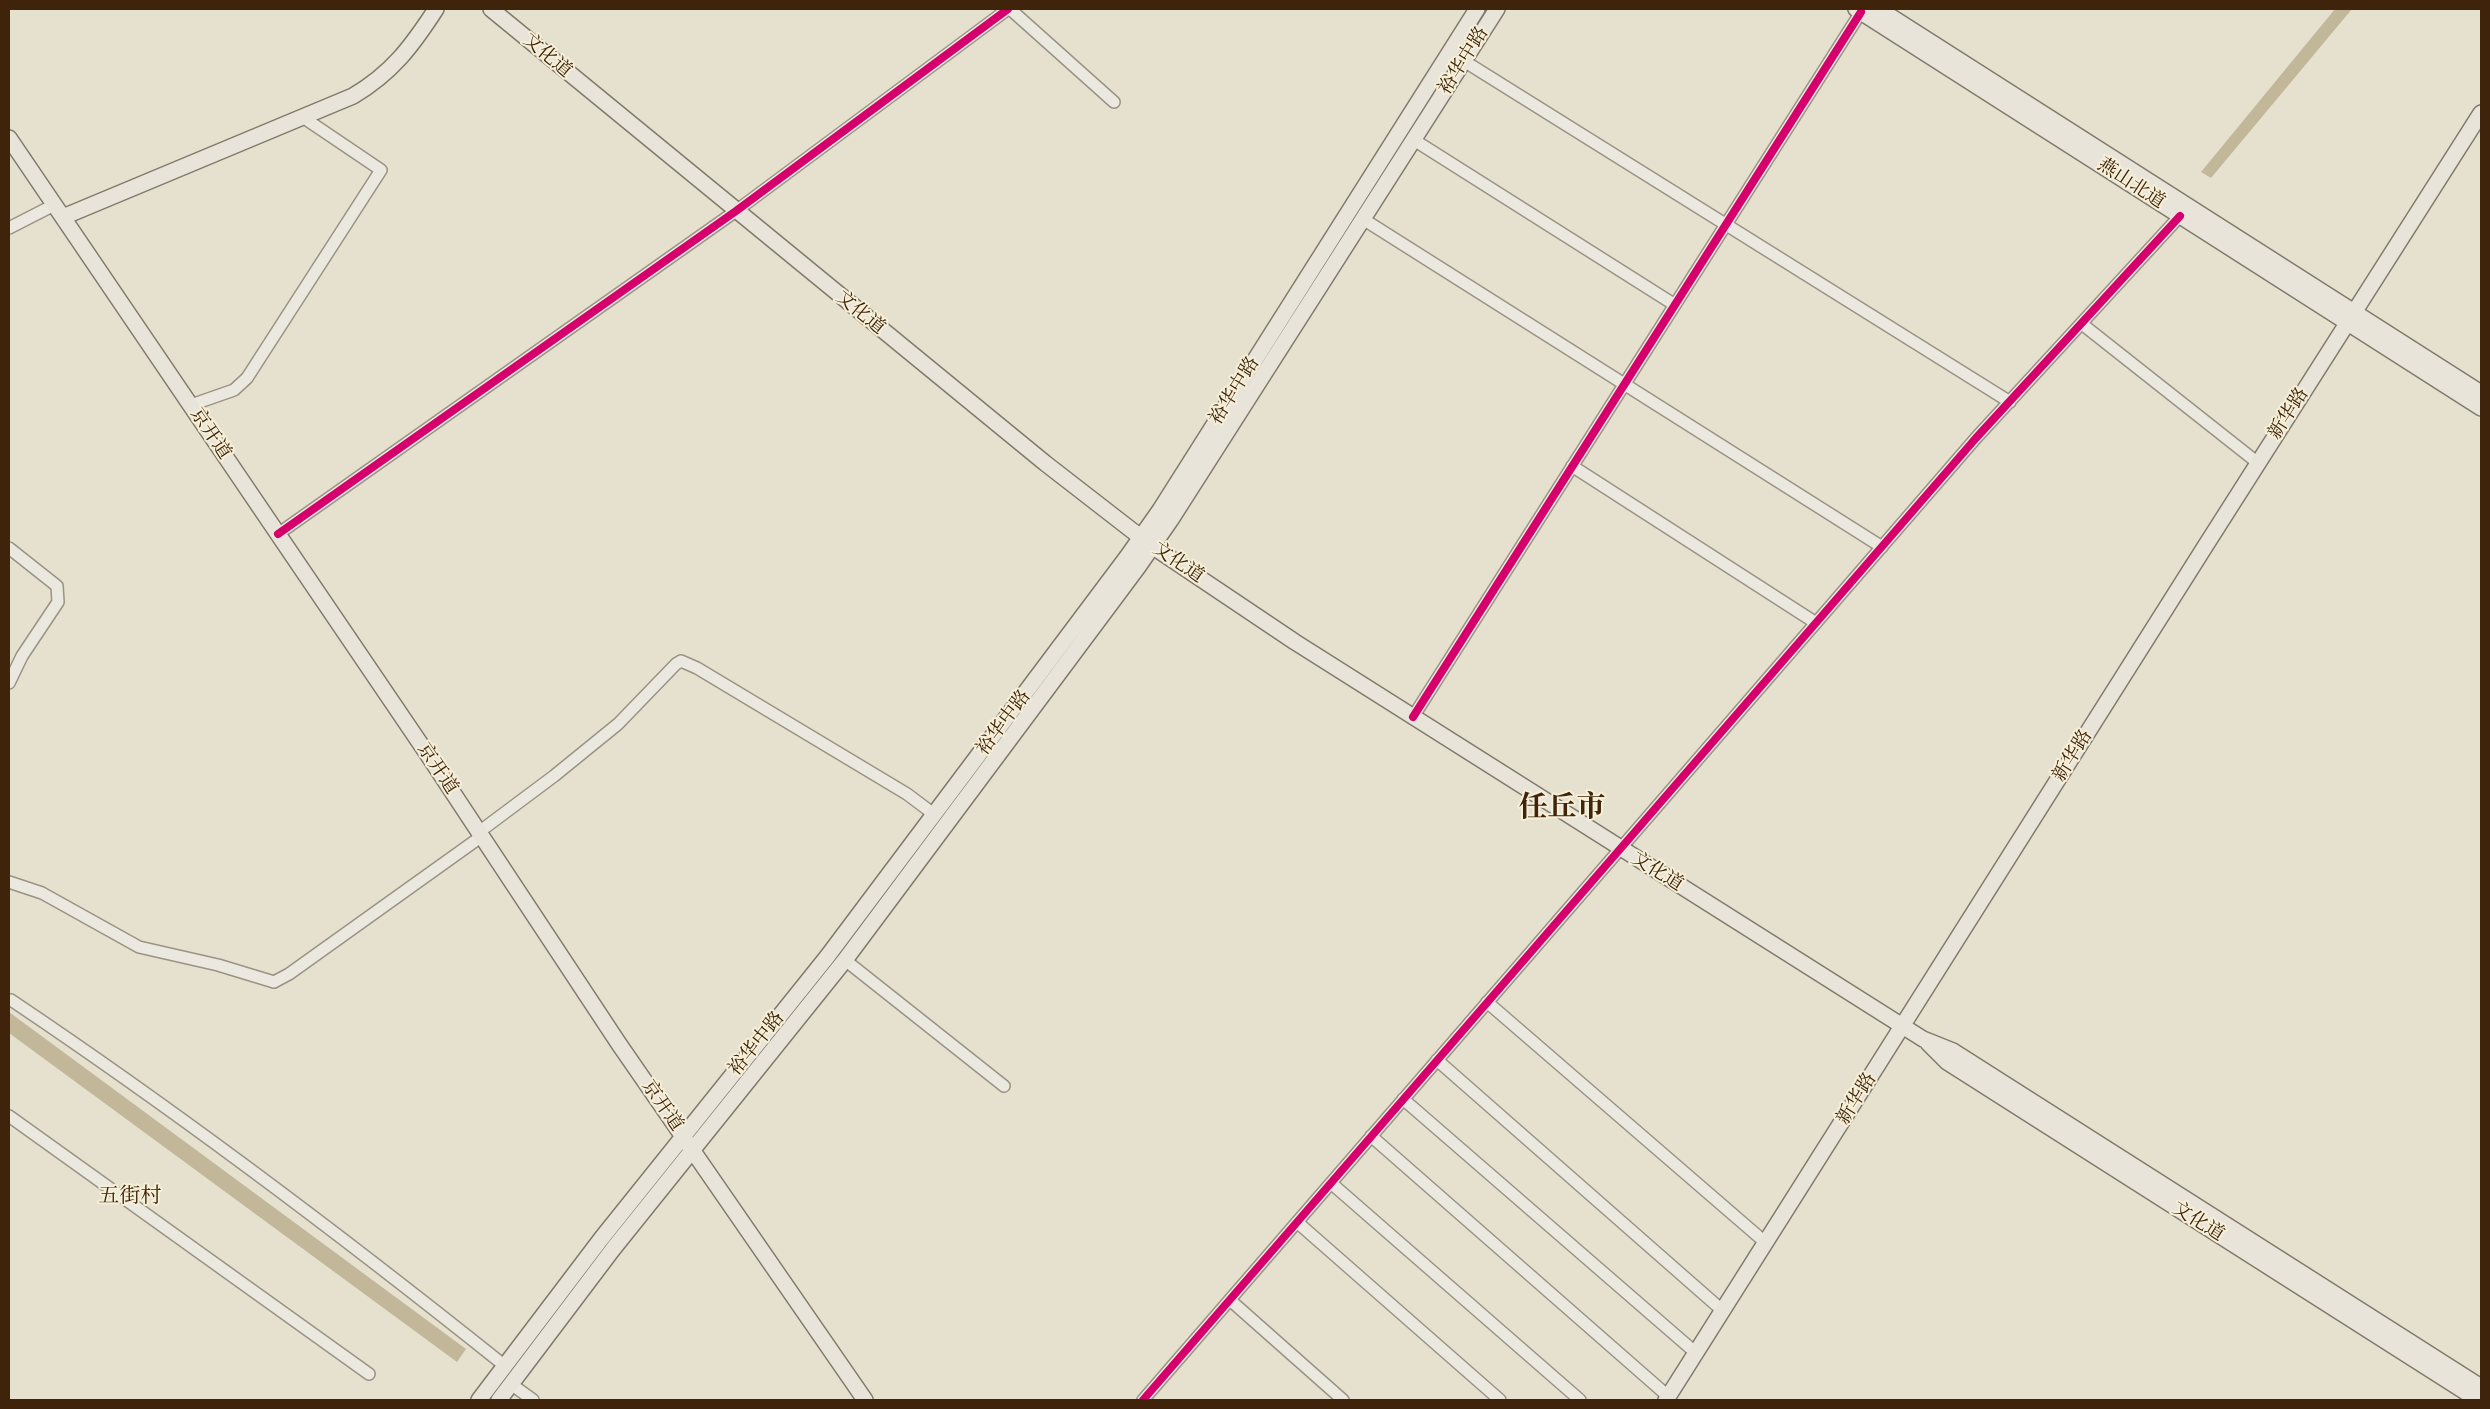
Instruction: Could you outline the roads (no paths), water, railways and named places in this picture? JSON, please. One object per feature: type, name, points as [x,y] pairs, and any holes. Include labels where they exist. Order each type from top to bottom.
[{"type":"main road","points":[[58,211],[304,118],[353,96],[370,86],[407,51],[436,9]]},
{"type":"main road","name":"文化道","points":[[490,9],[1038,457],[1146,542],[1295,642],[1620,849],[1923,1039],[1953,1050],[2481,1387]]},
{"type":"main road","name":"裕华中路","points":[[479,1400],[601,1239],[827,957],[1146,542],[1477,9]]},
{"type":"main road","name":"裕华中路","points":[[499,1400],[613,1248],[845,960],[1021,727],[1363,219],[1497,9]]},
{"type":"main road","name":"燕山北道","points":[[1879,9],[2351,317],[2481,408]]},
{"type":"main road","name":"燕山北道","points":[[1858,10],[2180,216],[2481,393]]},
{"type":"main road","name":"新华路","points":[[1668,1398],[2481,113]]},
{"type":"main road","name":"京开道","points":[[9,138],[278,534],[683,1137],[865,1400]]},
{"type":"main road","name":"文化道","points":[[1923,1039],[1946,1062],[2478,1400]]},
{"type":"street","points":[[278,534],[736,211],[1011,9],[1114,102]]},
{"type":"street","points":[[1413,717],[1726,225],[1858,10]]},
{"type":"street","points":[[1464,61],[2010,402]]},
{"type":"street","points":[[190,406],[234,390],[247,378],[381,170],[304,118]]},
{"type":"street","points":[[1414,140],[1675,305]]},
{"type":"street","points":[[9,228],[58,211]]},
{"type":"street","points":[[1143,1400],[1882,547],[2010,402],[2180,216]]},
{"type":"street","points":[[1363,219],[1882,547]]},
{"type":"street","points":[[2082,324],[2258,463]]},
{"type":"street","points":[[1572,466],[1816,623]]},
{"type":"street","points":[[9,548],[57,586],[58,602],[22,656],[9,683]]},
{"type":"street","points":[[9,882],[42,893],[139,947],[218,965],[274,982],[289,974],[480,834],[554,776],[618,724],[681,661],[697,668],[898,789],[935,815]]},
{"type":"street","points":[[845,960],[1004,1086]]},
{"type":"street","points":[[11,1000],[89,1053],[265,1181],[417,1295],[505,1366]]},
{"type":"street","points":[[1487,1002],[1766,1242]]},
{"type":"street","points":[[1437,1060],[1723,1311]]},
{"type":"street","points":[[1403,1099],[1696,1353]]},
{"type":"street","points":[[9,1116],[370,1374]]},
{"type":"street","points":[[1371,1136],[1668,1398]]},
{"type":"street","points":[[1330,1183],[1580,1400]]},
{"type":"street","points":[[1297,1222],[1500,1400]]},
{"type":"street","points":[[1230,1300],[1343,1400]]},
{"type":"street","points":[[511,1384],[533,1400]]},
{"type":"district","name":"任丘市","points":[[1562,809]]},
{"type":"district","name":"五街村","points":[[130,1197]]}]
